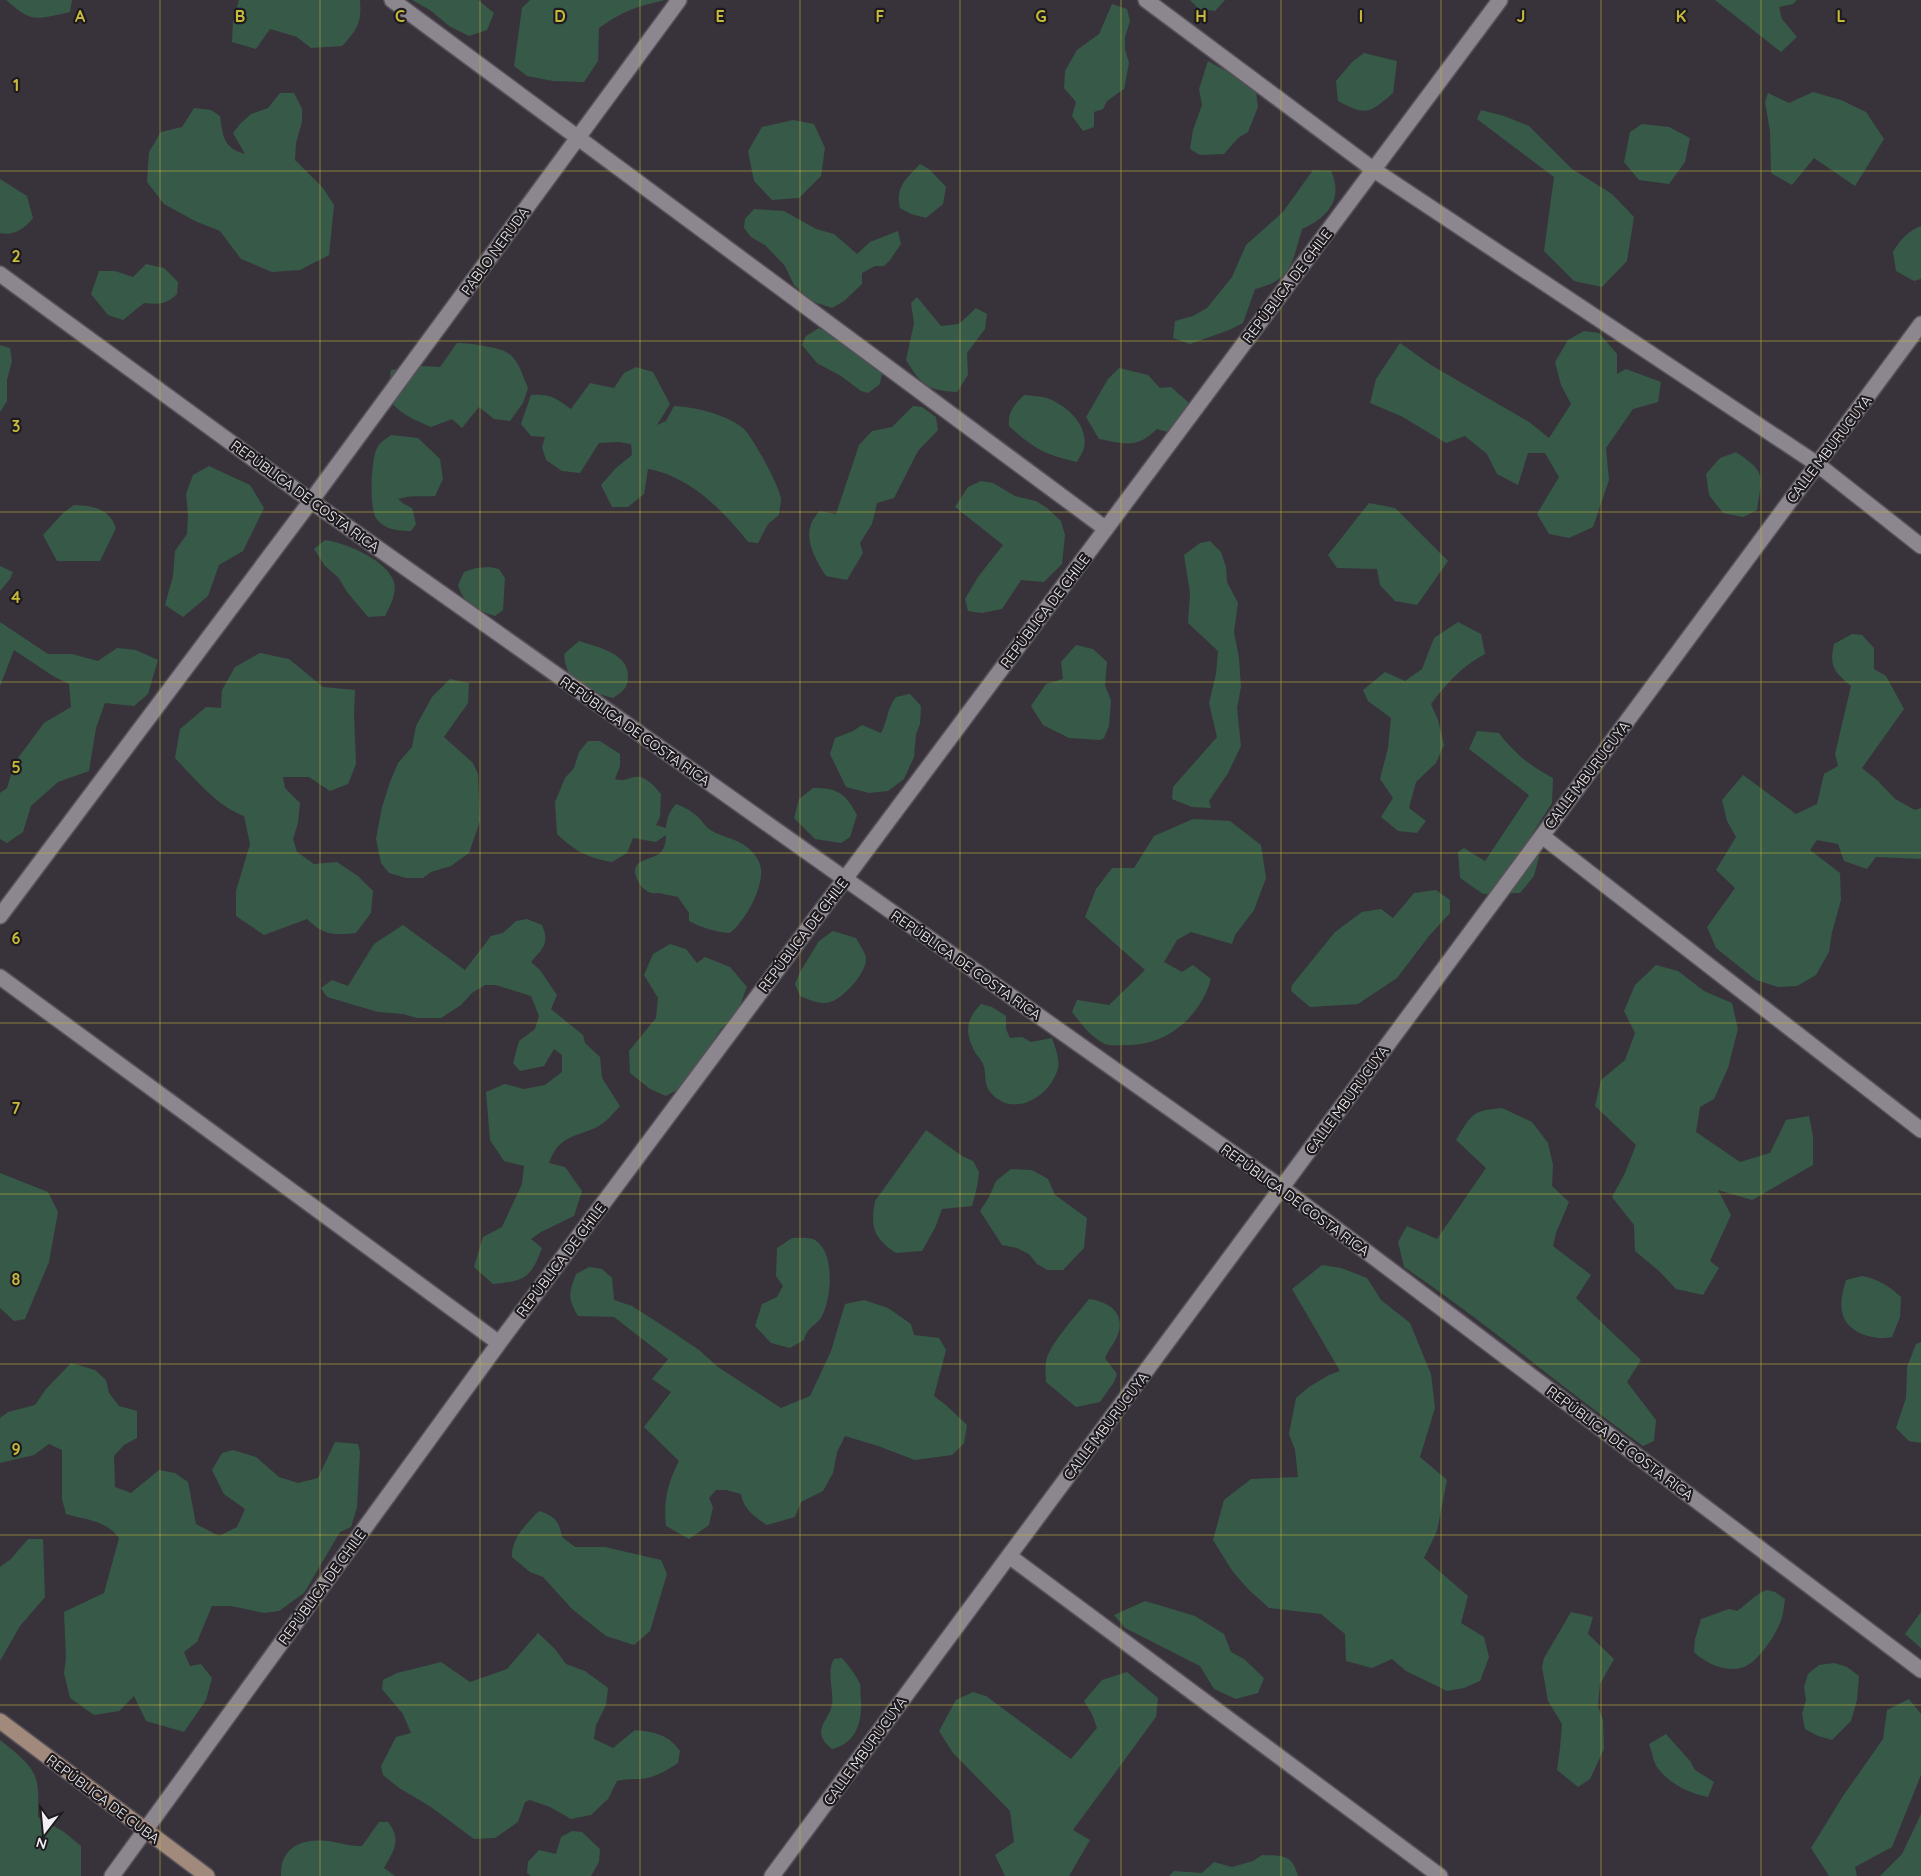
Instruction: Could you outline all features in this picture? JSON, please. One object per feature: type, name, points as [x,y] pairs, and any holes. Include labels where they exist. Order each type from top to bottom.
[{"type":"main road","name":"REPÚBLICA DE CUBA","points":[[0,1721],[207,1876]]},
{"type":"street","points":[[392,0],[1106,529]]},
{"type":"street","name":"PABLO NERUDA","points":[[0,916],[311,501],[679,0]]},
{"type":"street","points":[[1146,0],[1374,170],[1817,464],[1921,546]]},
{"type":"street","name":"REPÚBLICA DE CHILE","points":[[112,1876],[498,1343],[1500,0]]},
{"type":"street","name":"REPÚBLICA DE COSTA RICA","points":[[0,274],[311,501],[1282,1188],[1921,1670]]},
{"type":"street","name":"CALLE MBURUCUYA","points":[[772,1876],[1921,324]]},
{"type":"street","points":[[1542,836],[1921,1130]]},
{"type":"street","points":[[0,977],[498,1343]]},
{"type":"street","points":[[1009,1556],[1440,1876]]},
{"type":"green space","points":[[6,0],[72,0],[70,12],[35,18],[23,13]]},
{"type":"green space","points":[[239,0],[360,0],[360,15],[355,30],[342,46],[311,48],[297,37],[270,29],[256,49],[232,42],[233,21]]},
{"type":"green space","points":[[412,0],[478,0],[494,13],[487,30],[469,36],[449,26],[430,10]]},
{"type":"green space","points":[[530,0],[665,0],[630,10],[599,28],[598,61],[584,82],[553,81],[527,76],[514,66],[522,8]]},
{"type":"green space","points":[[1190,0],[1225,0],[1215,11],[1199,9]]},
{"type":"green space","points":[[1715,0],[1797,0],[1793,4],[1779,7],[1782,19],[1797,37],[1781,52]]},
{"type":"green space","points":[[1112,4],[1127,9],[1130,21],[1125,37],[1125,49],[1129,63],[1124,89],[1107,101],[1103,109],[1094,112],[1094,127],[1083,131],[1072,116],[1076,102],[1064,88],[1065,71],[1077,50],[1099,34]]},
{"type":"green space","points":[[1364,53],[1397,61],[1393,93],[1372,109],[1361,111],[1338,101],[1336,81],[1352,62]]},
{"type":"green space","points":[[1208,61],[1256,92],[1258,107],[1248,132],[1238,138],[1224,154],[1200,155],[1190,149],[1193,130],[1202,105],[1199,89]]},
{"type":"green space","points":[[1813,92],[1841,100],[1866,112],[1884,139],[1855,186],[1814,158],[1792,185],[1771,173],[1770,131],[1765,102],[1768,93],[1789,103]]},
{"type":"green space","points":[[280,93],[294,93],[302,109],[302,122],[296,143],[295,160],[323,188],[334,205],[329,255],[300,270],[272,272],[241,259],[220,231],[195,221],[164,204],[147,182],[149,152],[161,132],[182,127],[194,108],[211,110],[220,116],[223,135],[228,145],[245,154],[233,133],[251,114],[268,108]]},
{"type":"green space","points":[[1481,110],[1504,116],[1529,126],[1572,169],[1612,194],[1634,217],[1627,261],[1602,287],[1574,281],[1544,251],[1554,177],[1477,119]]},
{"type":"green space","points":[[793,120],[814,124],[825,148],[821,176],[799,198],[772,200],[754,181],[748,151],[762,127]]},
{"type":"green space","points":[[1642,124],[1669,127],[1690,138],[1685,162],[1669,184],[1639,180],[1624,162],[1630,132]]},
{"type":"green space","points":[[920,164],[929,169],[946,187],[943,204],[926,218],[911,214],[900,208],[899,201],[900,189],[910,174]]},
{"type":"green space","points":[[1313,170],[1331,171],[1335,181],[1334,199],[1326,213],[1302,229],[1293,260],[1284,275],[1268,285],[1255,289],[1243,323],[1190,344],[1173,338],[1175,321],[1193,316],[1207,308],[1232,277],[1246,245],[1283,212]]},
{"type":"green space","points":[[0,179],[27,196],[33,218],[22,228],[5,234],[0,233]]},
{"type":"green space","points":[[754,209],[784,211],[816,229],[834,234],[857,254],[870,242],[898,231],[901,244],[884,266],[875,266],[862,273],[862,284],[844,301],[832,308],[811,301],[794,285],[785,266],[765,245],[751,237],[744,228],[745,219]]},
{"type":"green space","points":[[1921,226],[1921,279],[1914,281],[1896,271],[1893,252],[1905,236]]},
{"type":"green space","points":[[146,264],[164,268],[178,282],[177,294],[170,300],[162,303],[144,303],[123,320],[108,315],[91,294],[99,271],[115,271],[133,277]]},
{"type":"green space","points":[[917,297],[941,326],[959,324],[976,308],[987,314],[985,329],[967,353],[968,375],[957,392],[939,390],[927,385],[921,381],[906,360],[914,323],[911,303]]},
{"type":"green space","points":[[819,328],[836,337],[868,360],[882,373],[880,384],[868,393],[861,391],[841,376],[817,363],[802,345],[806,336]]},
{"type":"green space","points":[[1584,331],[1599,333],[1617,354],[1617,374],[1626,369],[1661,382],[1658,402],[1633,409],[1606,448],[1609,480],[1593,527],[1569,538],[1549,534],[1537,514],[1559,477],[1545,453],[1528,453],[1518,485],[1497,474],[1487,454],[1465,436],[1446,443],[1401,416],[1370,403],[1376,379],[1400,343],[1431,365],[1529,422],[1549,438],[1571,404],[1561,385],[1555,362],[1568,340]]},
{"type":"green space","points":[[457,343],[498,349],[508,353],[515,360],[528,388],[523,403],[510,421],[494,419],[479,407],[462,428],[452,419],[431,427],[401,412],[391,403],[387,397],[391,370],[421,366],[440,367]]},
{"type":"green space","points":[[0,345],[10,348],[12,361],[7,380],[7,401],[0,412]]},
{"type":"green space","points":[[636,367],[653,372],[670,404],[657,425],[666,421],[674,406],[719,415],[736,423],[747,433],[771,473],[781,499],[779,515],[768,524],[758,543],[748,542],[728,518],[691,487],[663,473],[648,469],[644,494],[628,507],[612,507],[601,485],[616,468],[632,455],[631,444],[619,442],[599,443],[580,473],[562,471],[546,460],[542,447],[545,437],[531,436],[521,424],[531,395],[552,397],[571,409],[590,383],[614,388],[624,373]]},
{"type":"green space","points":[[1119,368],[1148,375],[1160,388],[1171,387],[1188,402],[1189,412],[1171,433],[1157,429],[1143,440],[1130,443],[1099,439],[1086,417],[1108,379]]},
{"type":"green space","points":[[1024,395],[1038,396],[1054,401],[1068,411],[1080,424],[1085,440],[1083,450],[1077,462],[1056,457],[1040,450],[1009,426],[1012,409]]},
{"type":"green space","points":[[913,406],[922,407],[936,417],[938,430],[918,451],[894,498],[877,503],[872,524],[860,543],[863,553],[847,580],[826,576],[810,544],[810,527],[814,519],[820,511],[836,514],[859,445],[872,431],[892,427]]},
{"type":"green space","points":[[391,435],[418,438],[440,459],[443,479],[435,496],[398,499],[412,508],[416,524],[411,531],[397,530],[383,525],[376,518],[372,504],[373,462],[375,454],[379,444]]},
{"type":"green space","points":[[1736,452],[1758,470],[1761,482],[1757,510],[1743,517],[1723,513],[1709,495],[1706,474],[1720,458]]},
{"type":"green space","points":[[209,466],[250,485],[264,508],[243,551],[219,565],[208,596],[183,617],[165,605],[173,576],[175,551],[187,534],[186,494],[193,475]]},
{"type":"green space","points":[[981,481],[993,483],[1015,496],[1036,501],[1047,508],[1061,521],[1065,535],[1062,564],[1044,582],[1021,580],[1002,609],[982,613],[968,611],[965,599],[978,577],[1003,545],[955,507],[968,487]]},
{"type":"green space","points":[[1369,503],[1395,508],[1448,561],[1417,605],[1395,601],[1380,585],[1377,569],[1337,568],[1328,555]]},
{"type":"green space","points":[[74,505],[100,509],[113,521],[116,528],[100,561],[57,561],[43,535],[63,513]]},
{"type":"green space","points":[[325,540],[344,545],[365,554],[375,560],[390,574],[394,582],[395,591],[385,616],[368,617],[347,592],[338,577],[325,566],[314,549]]},
{"type":"green space","points":[[1210,541],[1221,552],[1226,567],[1227,582],[1238,603],[1234,632],[1239,658],[1241,687],[1237,708],[1241,746],[1228,773],[1209,801],[1211,808],[1192,807],[1172,799],[1173,787],[1217,737],[1209,703],[1216,674],[1218,651],[1188,623],[1190,593],[1184,555],[1200,543]]},
{"type":"green space","points":[[0,566],[13,572],[0,591]]},
{"type":"green space","points":[[489,567],[499,569],[505,578],[503,610],[495,616],[467,602],[458,585],[464,572],[476,568]]},
{"type":"green space","points":[[0,622],[48,654],[72,654],[98,661],[117,648],[136,650],[158,660],[148,694],[134,706],[105,703],[96,728],[89,771],[58,782],[31,806],[23,832],[7,843],[0,839],[0,793],[7,788],[15,762],[44,723],[71,707],[69,684],[53,676],[14,650],[0,686]]},
{"type":"green space","points":[[1458,622],[1481,634],[1485,654],[1455,676],[1431,704],[1438,720],[1444,745],[1436,763],[1416,782],[1409,808],[1426,821],[1417,833],[1398,831],[1381,817],[1393,798],[1380,779],[1388,748],[1391,718],[1368,701],[1363,690],[1385,672],[1405,681],[1422,669],[1434,638]]},
{"type":"green space","points":[[1852,634],[1862,635],[1874,648],[1874,669],[1886,676],[1904,709],[1862,768],[1895,799],[1915,810],[1921,808],[1921,859],[1876,857],[1867,869],[1844,861],[1838,844],[1817,840],[1810,850],[1840,873],[1841,900],[1832,932],[1829,952],[1816,975],[1797,986],[1778,987],[1756,980],[1716,948],[1707,927],[1735,888],[1716,870],[1736,837],[1727,821],[1722,800],[1743,775],[1796,814],[1817,804],[1824,774],[1838,766],[1835,754],[1851,686],[1834,668],[1832,658],[1834,644]]},
{"type":"green space","points":[[579,641],[611,652],[623,662],[627,669],[628,677],[626,687],[622,692],[613,698],[595,693],[574,680],[569,673],[564,654]]},
{"type":"green space","points":[[1076,645],[1093,649],[1107,662],[1105,686],[1111,700],[1109,726],[1104,738],[1100,740],[1069,738],[1043,725],[1031,706],[1046,684],[1063,679],[1061,662]]},
{"type":"green space","points":[[260,653],[289,659],[323,687],[355,690],[356,764],[348,784],[330,791],[309,777],[283,777],[285,788],[300,803],[298,823],[293,839],[297,852],[314,864],[337,862],[358,876],[373,891],[371,913],[356,933],[330,933],[319,929],[307,919],[264,935],[236,916],[236,891],[250,844],[244,816],[234,812],[216,799],[175,758],[180,729],[206,707],[221,708],[222,690],[235,667]]},
{"type":"green space","points":[[450,679],[469,683],[468,703],[444,737],[473,763],[478,774],[480,821],[469,853],[451,866],[431,872],[423,878],[406,878],[389,873],[381,863],[376,839],[382,807],[398,763],[412,747],[416,726],[432,697]]},
{"type":"green space","points":[[910,694],[921,706],[920,724],[916,734],[914,757],[904,779],[888,791],[869,793],[846,787],[830,754],[835,738],[853,731],[862,725],[881,733],[891,705],[896,697]]},
{"type":"green space","points":[[1477,731],[1499,733],[1523,759],[1553,778],[1552,803],[1532,834],[1539,857],[1534,876],[1520,893],[1483,894],[1460,878],[1458,852],[1464,848],[1485,861],[1529,795],[1469,749]]},
{"type":"green space","points":[[588,741],[600,741],[620,754],[620,766],[615,779],[644,778],[661,794],[660,817],[656,825],[666,828],[669,815],[676,804],[694,813],[713,832],[743,844],[756,857],[761,869],[761,877],[756,895],[747,913],[730,933],[709,929],[689,921],[689,913],[678,897],[653,893],[645,890],[640,885],[635,874],[635,868],[641,862],[656,856],[662,851],[666,835],[656,842],[633,838],[627,853],[612,862],[582,853],[557,834],[555,802],[565,778],[574,768],[579,752]]},
{"type":"green space","points":[[813,788],[829,789],[840,793],[849,802],[857,815],[850,837],[841,843],[815,839],[794,818],[799,799]]},
{"type":"green space","points":[[1193,819],[1230,821],[1261,845],[1266,878],[1254,910],[1235,935],[1232,944],[1191,932],[1177,940],[1164,962],[1182,972],[1193,965],[1211,979],[1199,1006],[1179,1027],[1153,1041],[1139,1044],[1105,1044],[1091,1034],[1072,1012],[1077,1000],[1109,1005],[1145,970],[1085,917],[1096,889],[1112,868],[1134,868],[1154,836]]},
{"type":"green space","points":[[1436,890],[1450,900],[1450,913],[1429,936],[1397,978],[1358,1004],[1310,1007],[1291,991],[1292,985],[1335,932],[1362,912],[1381,909],[1393,918],[1414,893]]},
{"type":"green space","points":[[527,919],[542,925],[544,931],[544,945],[531,962],[540,970],[557,995],[551,1009],[583,1035],[585,1043],[600,1057],[602,1078],[620,1106],[597,1127],[568,1139],[557,1147],[549,1163],[565,1167],[582,1191],[574,1216],[531,1239],[542,1248],[530,1272],[520,1279],[493,1284],[474,1267],[483,1237],[502,1227],[522,1184],[524,1166],[504,1161],[490,1140],[486,1092],[505,1084],[524,1089],[545,1085],[562,1072],[562,1055],[554,1049],[544,1066],[520,1071],[513,1063],[519,1041],[535,1029],[539,1016],[531,996],[496,985],[485,985],[472,993],[461,1005],[441,1018],[417,1018],[403,1014],[378,1012],[327,997],[321,988],[332,980],[348,986],[374,944],[403,925],[465,970],[491,936],[503,933],[516,921]]},
{"type":"green space","points":[[833,931],[856,938],[866,957],[865,965],[859,977],[849,989],[833,1001],[820,1003],[800,996],[795,984],[819,941]]},
{"type":"green space","points":[[670,944],[686,949],[697,963],[705,957],[730,967],[747,987],[737,1013],[721,1029],[684,1086],[666,1096],[650,1089],[630,1073],[629,1051],[656,1018],[658,998],[644,975],[653,954]]},
{"type":"green space","points":[[1656,965],[1678,971],[1704,991],[1732,1003],[1738,1029],[1728,1068],[1714,1099],[1700,1107],[1696,1132],[1740,1162],[1770,1153],[1786,1120],[1809,1116],[1813,1136],[1813,1165],[1752,1200],[1718,1190],[1731,1215],[1710,1261],[1719,1268],[1703,1295],[1676,1289],[1659,1271],[1635,1251],[1634,1225],[1612,1197],[1625,1173],[1636,1145],[1595,1106],[1601,1080],[1625,1060],[1635,1033],[1624,1011],[1635,985]]},
{"type":"green space","points":[[981,1004],[992,1007],[1006,1016],[1006,1029],[1010,1038],[1022,1037],[1031,1042],[1052,1038],[1058,1057],[1058,1068],[1048,1087],[1030,1101],[1010,1104],[1000,1101],[989,1090],[983,1064],[970,1041],[968,1030],[970,1019]]},
{"type":"green space","points":[[1502,1108],[1532,1122],[1548,1143],[1553,1165],[1552,1186],[1569,1202],[1556,1233],[1553,1246],[1591,1275],[1576,1298],[1641,1360],[1627,1382],[1656,1420],[1654,1441],[1643,1446],[1465,1310],[1404,1267],[1398,1242],[1407,1226],[1437,1239],[1486,1168],[1456,1140],[1461,1131],[1473,1115]]},
{"type":"green space","points":[[926,1130],[962,1156],[973,1161],[979,1172],[977,1187],[972,1206],[942,1209],[935,1228],[922,1251],[896,1253],[875,1232],[873,1218],[875,1201]]},
{"type":"green space","points":[[1011,1169],[1032,1170],[1048,1179],[1055,1195],[1087,1218],[1084,1248],[1063,1270],[1047,1270],[1037,1264],[1029,1254],[1017,1248],[1002,1245],[980,1211],[996,1181]]},
{"type":"green space","points":[[0,1173],[48,1192],[58,1212],[49,1262],[25,1319],[14,1321],[0,1308]]},
{"type":"green space","points":[[792,1238],[815,1240],[826,1254],[830,1275],[828,1298],[822,1316],[810,1328],[804,1340],[790,1348],[771,1343],[755,1326],[762,1304],[777,1297],[783,1286],[776,1276],[777,1248]]},
{"type":"green space","points":[[1322,1265],[1341,1268],[1367,1278],[1381,1300],[1410,1323],[1431,1374],[1435,1408],[1420,1457],[1447,1480],[1437,1531],[1424,1558],[1468,1596],[1461,1623],[1484,1637],[1489,1657],[1480,1681],[1464,1688],[1447,1691],[1406,1671],[1392,1659],[1372,1668],[1346,1661],[1345,1634],[1321,1614],[1269,1608],[1233,1572],[1213,1540],[1224,1500],[1251,1479],[1298,1477],[1295,1450],[1289,1434],[1296,1398],[1309,1387],[1340,1371],[1292,1289]]},
{"type":"green space","points":[[589,1267],[602,1269],[612,1278],[614,1300],[632,1306],[674,1333],[699,1350],[718,1367],[781,1408],[810,1396],[831,1351],[845,1304],[864,1300],[888,1308],[911,1324],[914,1335],[939,1338],[946,1350],[934,1396],[967,1425],[964,1443],[952,1455],[915,1460],[845,1436],[837,1452],[833,1473],[823,1491],[801,1502],[795,1517],[767,1525],[754,1516],[747,1508],[741,1494],[726,1490],[716,1490],[709,1498],[713,1507],[709,1525],[689,1539],[666,1526],[667,1492],[679,1461],[644,1427],[671,1392],[652,1379],[668,1359],[614,1317],[578,1316],[570,1295],[576,1274]]},
{"type":"green space","points":[[1862,1276],[1883,1284],[1901,1297],[1900,1317],[1892,1337],[1877,1338],[1861,1334],[1854,1330],[1844,1319],[1841,1303],[1846,1280]]},
{"type":"green space","points":[[1089,1299],[1107,1304],[1119,1317],[1118,1334],[1105,1358],[1117,1374],[1114,1382],[1100,1402],[1076,1407],[1046,1382],[1046,1364],[1052,1347]]},
{"type":"green space","points":[[1921,1342],[1921,1443],[1909,1441],[1896,1428],[1906,1398],[1907,1367],[1916,1344]]},
{"type":"green space","points":[[71,1363],[95,1370],[106,1380],[109,1393],[119,1406],[137,1411],[137,1438],[124,1445],[114,1456],[115,1487],[131,1493],[159,1470],[175,1473],[188,1482],[196,1524],[219,1536],[237,1527],[245,1509],[224,1494],[212,1470],[222,1453],[233,1450],[256,1457],[279,1477],[298,1483],[318,1478],[335,1442],[358,1444],[360,1452],[357,1507],[351,1527],[340,1532],[304,1593],[279,1611],[264,1613],[231,1606],[212,1606],[197,1642],[184,1652],[190,1666],[201,1664],[212,1678],[206,1700],[184,1732],[146,1721],[134,1696],[119,1711],[94,1715],[70,1698],[64,1673],[66,1658],[64,1612],[104,1593],[119,1538],[102,1524],[66,1514],[62,1499],[62,1450],[49,1444],[34,1455],[0,1463],[0,1418],[8,1412],[35,1405],[46,1389]]},
{"type":"green space","points":[[539,1511],[553,1517],[562,1537],[575,1547],[605,1547],[661,1560],[667,1574],[650,1631],[634,1645],[606,1636],[572,1609],[543,1577],[530,1572],[512,1557],[512,1550],[517,1538],[524,1527]]},
{"type":"green space","points":[[28,1539],[43,1539],[45,1597],[20,1626],[0,1661],[0,1567],[11,1559]]},
{"type":"green space","points":[[1767,1590],[1775,1592],[1785,1599],[1783,1612],[1773,1636],[1754,1660],[1744,1667],[1731,1669],[1711,1664],[1694,1652],[1695,1639],[1701,1619],[1729,1609],[1737,1611]]},
{"type":"green space","points":[[1145,1601],[1195,1616],[1224,1634],[1231,1652],[1244,1659],[1264,1678],[1258,1693],[1236,1699],[1214,1689],[1200,1666],[1125,1628],[1114,1615]]},
{"type":"green space","points":[[1571,1612],[1593,1617],[1588,1634],[1614,1659],[1600,1684],[1598,1706],[1603,1720],[1604,1749],[1590,1779],[1578,1787],[1557,1770],[1562,1724],[1548,1701],[1542,1667],[1544,1658]]},
{"type":"green space","points":[[1921,1612],[1921,1648],[1905,1634]]},
{"type":"green space","points":[[538,1633],[555,1649],[566,1664],[585,1671],[608,1688],[606,1705],[596,1725],[594,1739],[613,1748],[635,1730],[654,1733],[671,1741],[680,1751],[678,1763],[651,1777],[617,1781],[608,1799],[591,1815],[571,1819],[550,1807],[530,1800],[525,1802],[518,1822],[495,1838],[474,1839],[383,1775],[381,1766],[396,1737],[411,1733],[403,1714],[382,1689],[383,1680],[397,1673],[441,1662],[470,1682],[507,1669]]},
{"type":"green space","points":[[842,1658],[860,1684],[861,1708],[859,1724],[852,1737],[847,1742],[832,1749],[822,1738],[821,1729],[832,1704],[830,1675],[832,1664],[834,1659]]},
{"type":"green space","points":[[1834,1663],[1847,1667],[1859,1676],[1857,1700],[1851,1721],[1832,1740],[1818,1736],[1805,1729],[1802,1714],[1806,1700],[1804,1687],[1808,1674],[1819,1665]]},
{"type":"green space","points":[[1127,1672],[1158,1698],[1156,1717],[1073,1830],[1090,1840],[1069,1876],[1005,1876],[995,1855],[1014,1842],[1010,1811],[953,1753],[939,1731],[956,1700],[973,1692],[986,1696],[1071,1759],[1097,1728],[1092,1714],[1084,1701],[1102,1680]]},
{"type":"green space","points":[[1909,1699],[1921,1714],[1921,1775],[1892,1847],[1855,1867],[1857,1876],[1829,1876],[1811,1848],[1843,1796],[1883,1739],[1887,1710]]},
{"type":"green space","points":[[1666,1734],[1690,1761],[1695,1770],[1714,1782],[1708,1797],[1673,1783],[1657,1767],[1649,1744]]},
{"type":"green space","points":[[0,1740],[32,1769],[38,1789],[38,1817],[64,1832],[81,1846],[81,1876],[0,1876]]},
{"type":"green space","points":[[1921,1814],[1921,1876],[1880,1876],[1902,1854]]},
{"type":"green space","points":[[379,1822],[388,1822],[395,1834],[395,1845],[384,1868],[395,1876],[281,1876],[285,1856],[297,1845],[305,1842],[324,1841],[362,1846]]},
{"type":"green space","points":[[572,1831],[582,1832],[600,1849],[599,1862],[591,1876],[531,1876],[527,1873],[528,1862],[539,1850],[556,1854],[561,1837]]},
{"type":"green space","points":[[1262,1855],[1281,1856],[1290,1860],[1298,1876],[1169,1876],[1174,1871],[1202,1873],[1214,1862],[1232,1867],[1253,1861]]}]
